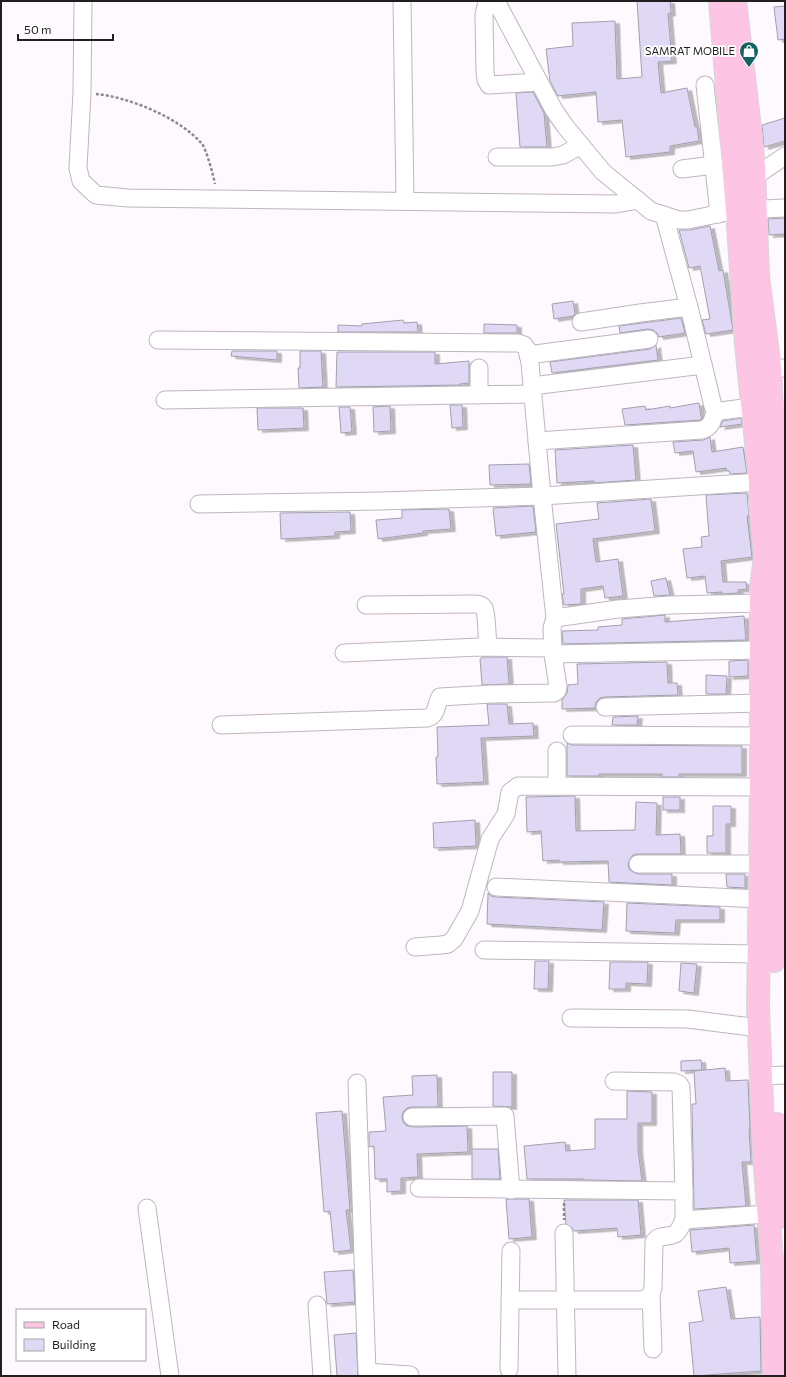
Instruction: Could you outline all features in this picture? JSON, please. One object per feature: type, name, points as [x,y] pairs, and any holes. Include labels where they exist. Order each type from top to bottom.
[{"type":"main road","points":[[720,1],[747,176]]},
{"type":"main road","points":[[735,1],[749,120],[747,176],[737,211],[741,276],[760,482],[760,504],[777,556],[761,588],[761,703],[775,744]]},
{"type":"main road","points":[[737,211],[758,276],[778,369],[780,449],[777,556],[782,679],[775,744],[772,1003],[773,1075],[764,1155],[779,1215],[772,1260],[774,1376]]},
{"type":"main road","points":[[773,1075],[759,1028],[759,954],[760,864],[775,792]]},
{"type":"street","points":[[83,1],[82,92],[78,168],[81,181],[96,195],[128,198],[616,204],[638,200]]},
{"type":"street","points":[[402,1],[405,201]]},
{"type":"street","points":[[487,1],[484,15],[485,65],[486,80],[489,85],[539,82]]},
{"type":"street","points":[[496,1],[554,110],[603,172],[651,211],[679,220],[684,220],[737,211],[785,208]]},
{"type":"street","points":[[705,85],[714,165],[737,211]]},
{"type":"street","points":[[497,157],[552,157],[563,155],[581,145]]},
{"type":"street","points":[[747,176],[785,156]]},
{"type":"street","points":[[682,169],[714,165]]},
{"type":"street","points":[[537,441],[702,430],[707,429],[711,424],[715,410],[664,215]]},
{"type":"street","points":[[581,322],[689,307]]},
{"type":"street","points":[[528,355],[649,339]]},
{"type":"street","points":[[158,340],[518,343],[524,345],[527,349],[528,355],[555,618],[552,628],[553,654],[558,687],[557,691],[554,693],[440,697],[435,714],[432,717],[427,718],[221,726]]},
{"type":"street","points":[[165,400],[479,395],[532,390],[704,366]]},
{"type":"street","points":[[479,368],[479,395]]},
{"type":"street","points":[[715,410],[720,411],[752,407]]},
{"type":"street","points":[[198,504],[380,501],[542,496],[760,482]]},
{"type":"street","points":[[555,618],[618,609],[655,606],[761,603]]},
{"type":"street","points":[[366,605],[480,605],[484,608],[488,648]]},
{"type":"street","points":[[344,653],[488,648],[547,648],[551,650],[553,654]]},
{"type":"street","points":[[553,654],[761,650]]},
{"type":"street","points":[[604,707],[761,703]]},
{"type":"street","points":[[572,735],[775,744]]},
{"type":"street","points":[[557,786],[558,750]]},
{"type":"street","points":[[414,947],[448,944],[454,940],[470,911],[490,839],[506,814],[510,792],[513,788],[518,786],[557,786],[775,792]]},
{"type":"street","points":[[638,864],[760,864]]},
{"type":"street","points":[[496,887],[760,899]]},
{"type":"street","points":[[484,950],[759,954]]},
{"type":"street","points":[[570,1018],[688,1019],[759,1028]]},
{"type":"street","points":[[614,1081],[674,1082],[679,1084],[681,1088],[684,1220],[678,1231],[674,1234],[661,1236],[656,1238],[654,1242],[651,1295],[653,1349]]},
{"type":"street","points":[[357,1083],[367,1372],[410,1376]]},
{"type":"street","points":[[412,1117],[505,1116],[511,1190]]},
{"type":"street","points":[[419,1188],[684,1191]]},
{"type":"street","points":[[147,1208],[170,1376]]},
{"type":"street","points":[[684,1220],[779,1215]]},
{"type":"street","points":[[564,1233],[567,1376]]},
{"type":"street","points":[[509,1369],[511,1251]]},
{"type":"street","points":[[510,1300],[642,1300],[647,1299],[651,1295]]},
{"type":"street","points":[[317,1305],[322,1376]]},
{"type":"path","points":[[82,92],[108,95],[146,108],[178,122],[204,145],[215,180],[216,199]]},
{"type":"path","points":[[564,1190],[564,1233]]},
{"type":"building","points":[[637,1],[670,1],[671,13],[668,14],[672,61],[658,62],[661,93],[687,88],[695,127],[697,126],[699,141],[670,146],[670,152],[626,157],[622,120],[598,122],[596,92],[558,96],[550,81],[546,49],[573,46],[572,23],[615,21],[617,79],[642,77]]},
{"type":"building","points":[[785,6],[785,39],[778,40],[774,7]]},
{"type":"building","points":[[533,92],[544,113],[547,147],[520,147],[516,93]]},
{"type":"building","points":[[785,118],[785,141],[764,147],[762,125]]},
{"type":"building","points":[[785,218],[785,234],[769,235],[768,219]]},
{"type":"building","points":[[710,226],[719,271],[723,270],[733,330],[706,334],[702,320],[710,319],[700,266],[689,268],[679,230],[690,230]]},
{"type":"building","points":[[573,301],[575,314],[573,316],[554,319],[552,304]]},
{"type":"building","points":[[681,318],[685,333],[659,337],[653,330],[648,329],[620,333],[619,326]]},
{"type":"building","points":[[403,320],[404,323],[417,322],[418,332],[338,332],[338,325],[362,326],[362,324]]},
{"type":"building","points":[[484,324],[517,325],[517,333],[484,333]]},
{"type":"building","points":[[656,345],[658,360],[552,373],[550,362],[650,349]]},
{"type":"building","points":[[232,351],[277,351],[277,360],[231,356]]},
{"type":"building","points":[[300,351],[321,351],[323,387],[299,388],[298,368],[300,368]]},
{"type":"building","points":[[337,352],[435,352],[435,364],[469,361],[469,383],[460,385],[336,387]]},
{"type":"building","points":[[699,403],[701,417],[703,417],[700,420],[625,425],[622,409],[645,406],[646,410]]},
{"type":"building","points":[[450,405],[462,405],[463,427],[452,428]]},
{"type":"building","points":[[390,406],[391,431],[374,432],[373,407]]},
{"type":"building","points":[[339,407],[350,407],[352,432],[341,433]]},
{"type":"building","points":[[257,408],[303,408],[304,428],[258,430]]},
{"type":"building","points":[[741,418],[742,424],[720,427],[723,421]]},
{"type":"building","points":[[710,437],[712,452],[743,447],[747,473],[730,474],[726,468],[696,472],[693,451],[675,453],[673,442],[703,440]]},
{"type":"building","points":[[633,445],[636,480],[594,483],[594,481],[557,483],[555,450]]},
{"type":"building","points":[[529,464],[531,484],[490,485],[489,465]]},
{"type":"building","points":[[747,493],[749,516],[747,516],[752,557],[721,561],[723,582],[746,582],[747,589],[738,590],[738,593],[707,593],[705,576],[687,578],[683,549],[702,547],[701,537],[709,536],[706,495]]},
{"type":"building","points":[[651,499],[655,531],[593,539],[596,562],[618,559],[623,596],[605,598],[603,586],[581,589],[581,604],[564,605],[556,524],[599,519],[597,503]]},
{"type":"building","points":[[533,506],[536,532],[496,536],[493,508]]},
{"type":"building","points":[[449,509],[451,529],[423,531],[423,533],[378,539],[376,520],[402,518],[402,510]]},
{"type":"building","points":[[350,512],[351,531],[335,532],[335,536],[281,539],[280,513]]},
{"type":"building","points":[[666,578],[670,595],[654,596],[651,581]]},
{"type":"building","points":[[665,615],[665,622],[744,616],[746,640],[563,644],[562,631],[598,630],[598,627],[622,625],[622,619]]},
{"type":"building","points":[[483,657],[507,657],[509,684],[482,685],[480,659]]},
{"type":"building","points":[[748,660],[748,676],[729,677],[729,661]]},
{"type":"building","points":[[667,662],[668,683],[677,683],[678,695],[605,697],[600,698],[596,702],[595,708],[562,709],[562,700],[567,693],[568,685],[578,684],[577,664]]},
{"type":"building","points":[[706,675],[727,676],[726,694],[706,694]]},
{"type":"building","points":[[487,704],[507,704],[509,724],[533,723],[534,736],[481,738],[484,782],[437,784],[437,727],[489,725]]},
{"type":"building","points":[[638,716],[637,725],[612,725],[613,717]]},
{"type":"building","points":[[567,743],[572,745],[742,746],[742,774],[679,774],[679,777],[662,777],[662,774],[599,774],[599,776],[567,776]]},
{"type":"building","points":[[575,796],[576,831],[635,830],[636,802],[657,803],[656,835],[680,834],[681,854],[638,854],[633,855],[628,864],[629,869],[638,874],[672,874],[672,885],[609,882],[608,861],[543,861],[541,831],[527,832],[526,797]]},
{"type":"building","points":[[663,797],[680,797],[680,810],[663,810]]},
{"type":"building","points":[[713,806],[731,806],[731,824],[726,824],[726,853],[707,853],[707,836],[713,836]]},
{"type":"building","points":[[475,820],[476,846],[434,848],[433,823]]},
{"type":"building","points":[[726,874],[745,874],[745,888],[727,887]]},
{"type":"building","points":[[488,893],[491,896],[496,897],[604,902],[602,930],[487,924]]},
{"type":"building","points":[[627,903],[720,907],[720,920],[676,920],[675,933],[626,931]]},
{"type":"building","points":[[535,961],[549,961],[548,989],[534,989]]},
{"type":"building","points":[[610,962],[648,962],[647,984],[626,983],[626,989],[609,989]]},
{"type":"building","points":[[681,963],[697,964],[694,993],[679,991]]},
{"type":"building","points":[[701,1060],[702,1070],[681,1071],[681,1061]]},
{"type":"building","points":[[725,1068],[726,1081],[748,1080],[751,1162],[742,1162],[746,1206],[694,1209],[692,1104],[696,1104],[694,1071]]},
{"type":"building","points":[[493,1072],[512,1072],[512,1107],[493,1106]]},
{"type":"building","points":[[437,1075],[438,1107],[407,1108],[403,1112],[403,1122],[407,1126],[415,1127],[467,1126],[468,1152],[417,1154],[418,1177],[401,1178],[401,1191],[387,1192],[387,1179],[375,1179],[374,1146],[369,1147],[369,1132],[386,1131],[383,1097],[413,1095],[412,1076]]},
{"type":"building","points":[[627,1091],[652,1092],[652,1123],[638,1123],[638,1150],[642,1181],[527,1179],[524,1146],[565,1142],[566,1151],[595,1149],[595,1119],[627,1119]]},
{"type":"building","points":[[342,1111],[350,1210],[346,1210],[351,1250],[334,1252],[330,1211],[324,1212],[316,1113]]},
{"type":"building","points":[[472,1149],[498,1149],[500,1179],[472,1179]]},
{"type":"building","points":[[506,1199],[529,1199],[532,1237],[509,1239]]},
{"type":"building","points":[[564,1200],[638,1200],[641,1235],[618,1237],[617,1228],[574,1231],[566,1224]]},
{"type":"building","points":[[754,1225],[757,1261],[730,1263],[729,1248],[692,1252],[690,1230]]},
{"type":"building","points":[[353,1270],[355,1302],[327,1304],[324,1272]]},
{"type":"building","points":[[726,1287],[731,1319],[760,1317],[761,1371],[694,1376],[689,1323],[703,1321],[698,1291]]},
{"type":"building","points":[[356,1333],[358,1376],[337,1376],[334,1335]]},
{"type":"place","name":"SAMRAT MOBILE","points":[[749,68]]}]
